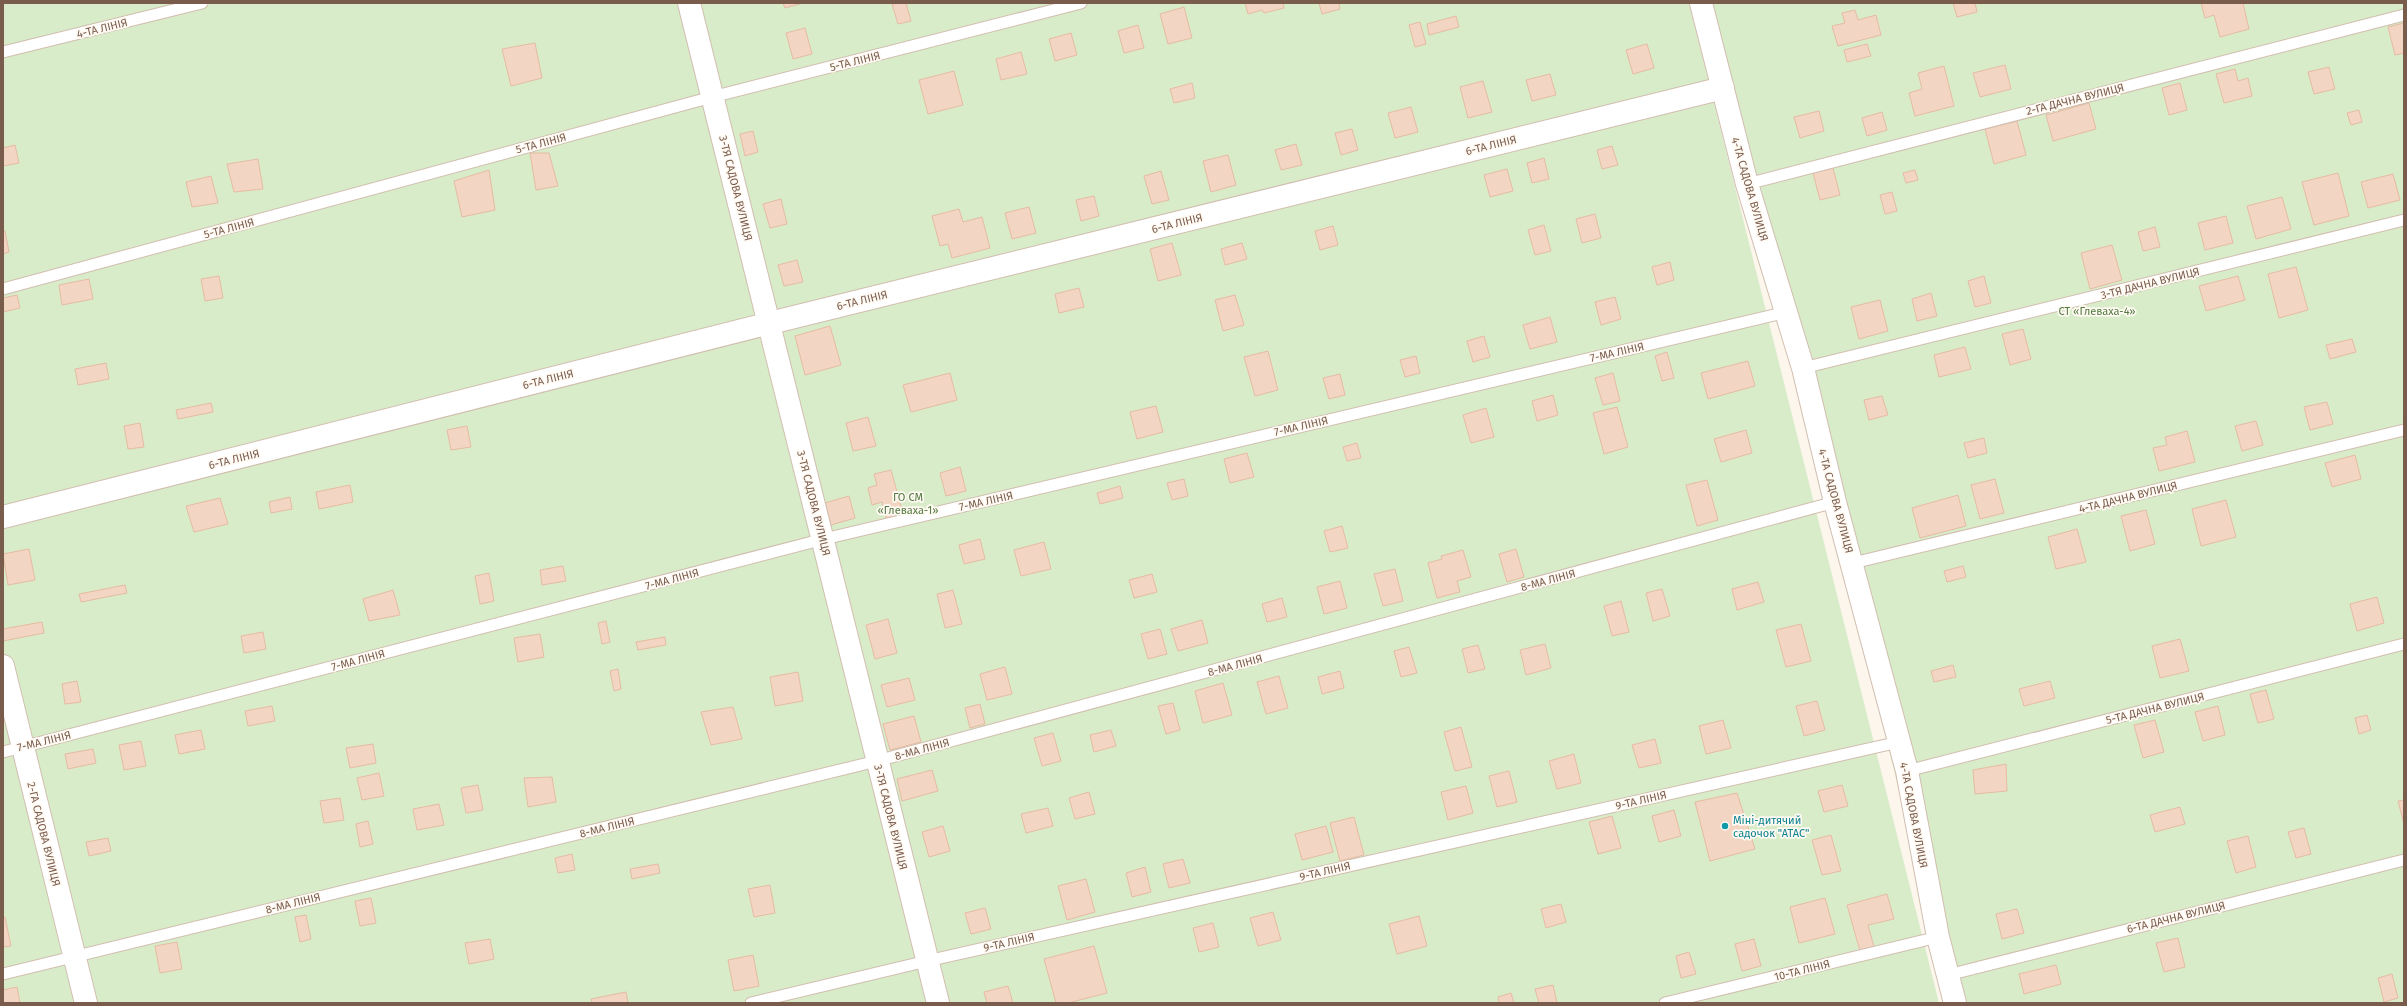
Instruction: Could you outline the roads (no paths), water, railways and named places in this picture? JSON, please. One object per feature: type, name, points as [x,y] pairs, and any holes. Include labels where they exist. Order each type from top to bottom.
[{"type":"street","name":"3-ТЯ САДОВА ВУЛИЦЯ","points":[[689,3],[824,539],[877,761],[938,1003]]},
{"type":"street","name":"4-ТА САДОВА ВУЛИЦЯ","points":[[1702,3],[1747,184],[1803,368],[1835,502],[1853,563],[1907,771],[1938,937],[1955,1003]]},
{"type":"street","name":"6-ТА ЛІНІЯ","points":[[3,517],[770,323],[1723,88]]},
{"type":"street","name":"2-ГА САДОВА ВУЛИЦЯ","points":[[3,666],[13,749],[74,956],[86,1003]]},
{"type":"lane","name":"4-ТА ЛІНІЯ","points":[[3,52],[202,3]]},
{"type":"lane","name":"5-ТА ЛІНІЯ","points":[[3,289],[712,97],[1081,3]]},
{"type":"lane","name":"2-ГА ДАЧНА ВУЛИЦЯ","points":[[1747,184],[2404,15]]},
{"type":"lane","name":"3-ТЯ ДАЧНА ВУЛИЦЯ","points":[[1803,368],[2404,220]]},
{"type":"lane","name":"7-МА ЛІНІЯ","points":[[13,749],[824,539],[1787,312]]},
{"type":"lane","name":"4-ТА ДАЧНА ВУЛИЦЯ","points":[[1853,563],[2404,430]]},
{"type":"lane","name":"8-МА ЛІНІЯ","points":[[3,974],[877,761],[1835,502]]},
{"type":"lane","name":"5-ТА ДАЧНА ВУЛИЦЯ","points":[[1907,771],[2404,644]]},
{"type":"lane","name":"9-ТА ЛІНІЯ","points":[[751,1003],[928,961],[1899,742]]},
{"type":"lane","name":"6-ТА ДАЧНА ВУЛИЦЯ","points":[[1948,975],[2404,860]]},
{"type":"lane","name":"10-ТА ЛІНІЯ","points":[[1665,1003],[1938,937]]},
{"type":"place","name":"Міні-дитячий садочок \"АТАС\"","points":[[1725,826]]},
{"type":"park label","name":"СТ «Глеваха-4»","points":[[2097,311]]},
{"type":"park label","name":"ГО СМ «Глеваха-1»","points":[[908,503]]}]
